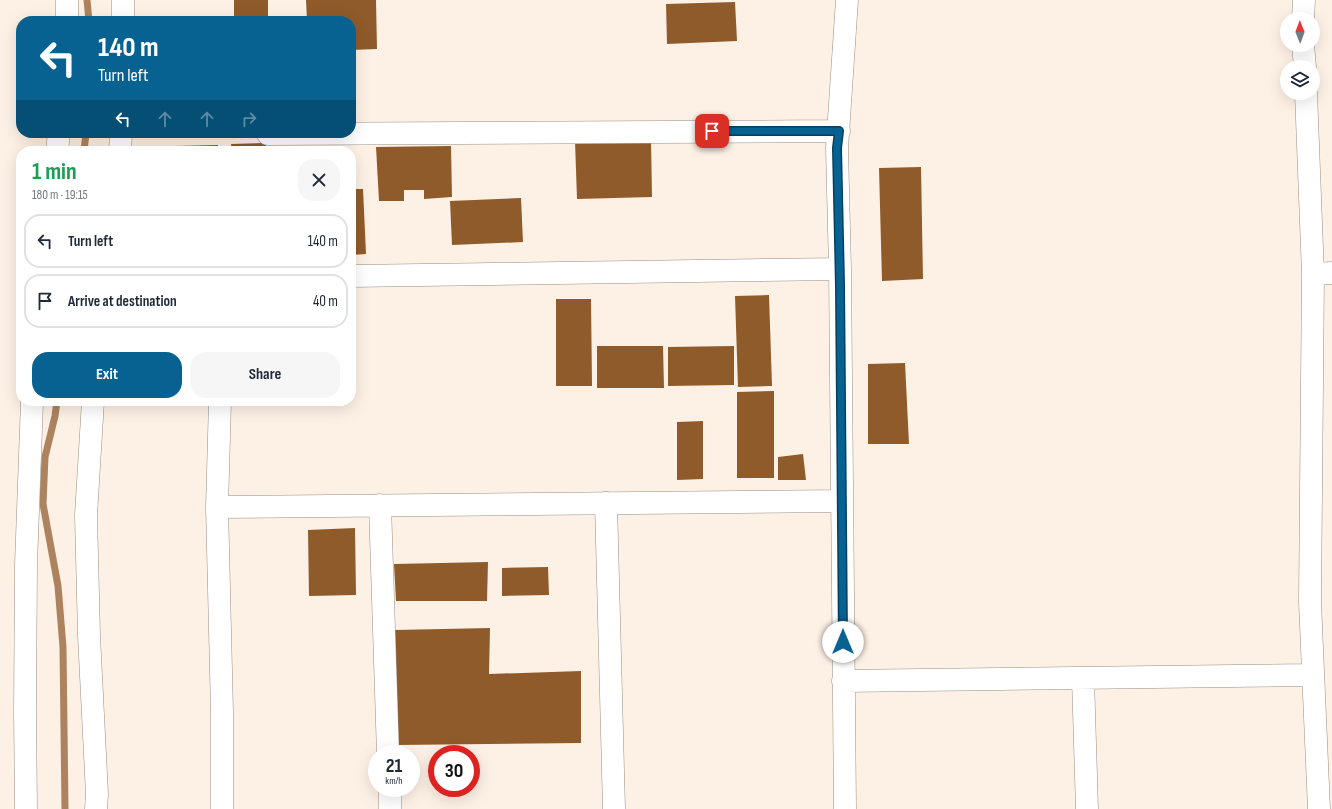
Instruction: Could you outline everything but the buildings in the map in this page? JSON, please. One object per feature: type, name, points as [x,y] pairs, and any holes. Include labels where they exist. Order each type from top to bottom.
[{"type":"street","points":[[67,0],[67,16]]},
{"type":"street","points":[[122,16],[123,0]]},
{"type":"street","points":[[845,809],[840,269],[837,148],[847,0]]},
{"type":"street","points":[[1303,12],[1304,0]]},
{"type":"street","points":[[1307,100],[1322,274],[1310,602],[1319,809]]},
{"type":"street","points":[[356,134],[839,131]]},
{"type":"street","points":[[356,276],[840,269]]},
{"type":"street","points":[[26,809],[26,564],[32,406]]},
{"type":"street","points":[[93,406],[86,515],[89,636],[97,794],[96,809]]},
{"type":"street","points":[[220,406],[217,506],[222,704],[222,809]]},
{"type":"street","points":[[217,506],[842,501]]},
{"type":"street","points":[[606,503],[614,809]]},
{"type":"street","points":[[380,505],[388,745]]},
{"type":"street","points":[[843,681],[1313,674]]},
{"type":"street","points":[[1083,678],[1088,809]]},
{"type":"street","points":[[390,797],[390,809]]},
{"type":"waterway","points":[[87,0],[89,16]]},
{"type":"waterway","points":[[85,138],[85,146]]},
{"type":"waterway","points":[[56,406],[45,457],[43,504],[58,586],[63,647],[65,809]]},
{"type":"route","points":[[712,131],[839,131],[837,148],[840,285],[843,642]]}]
